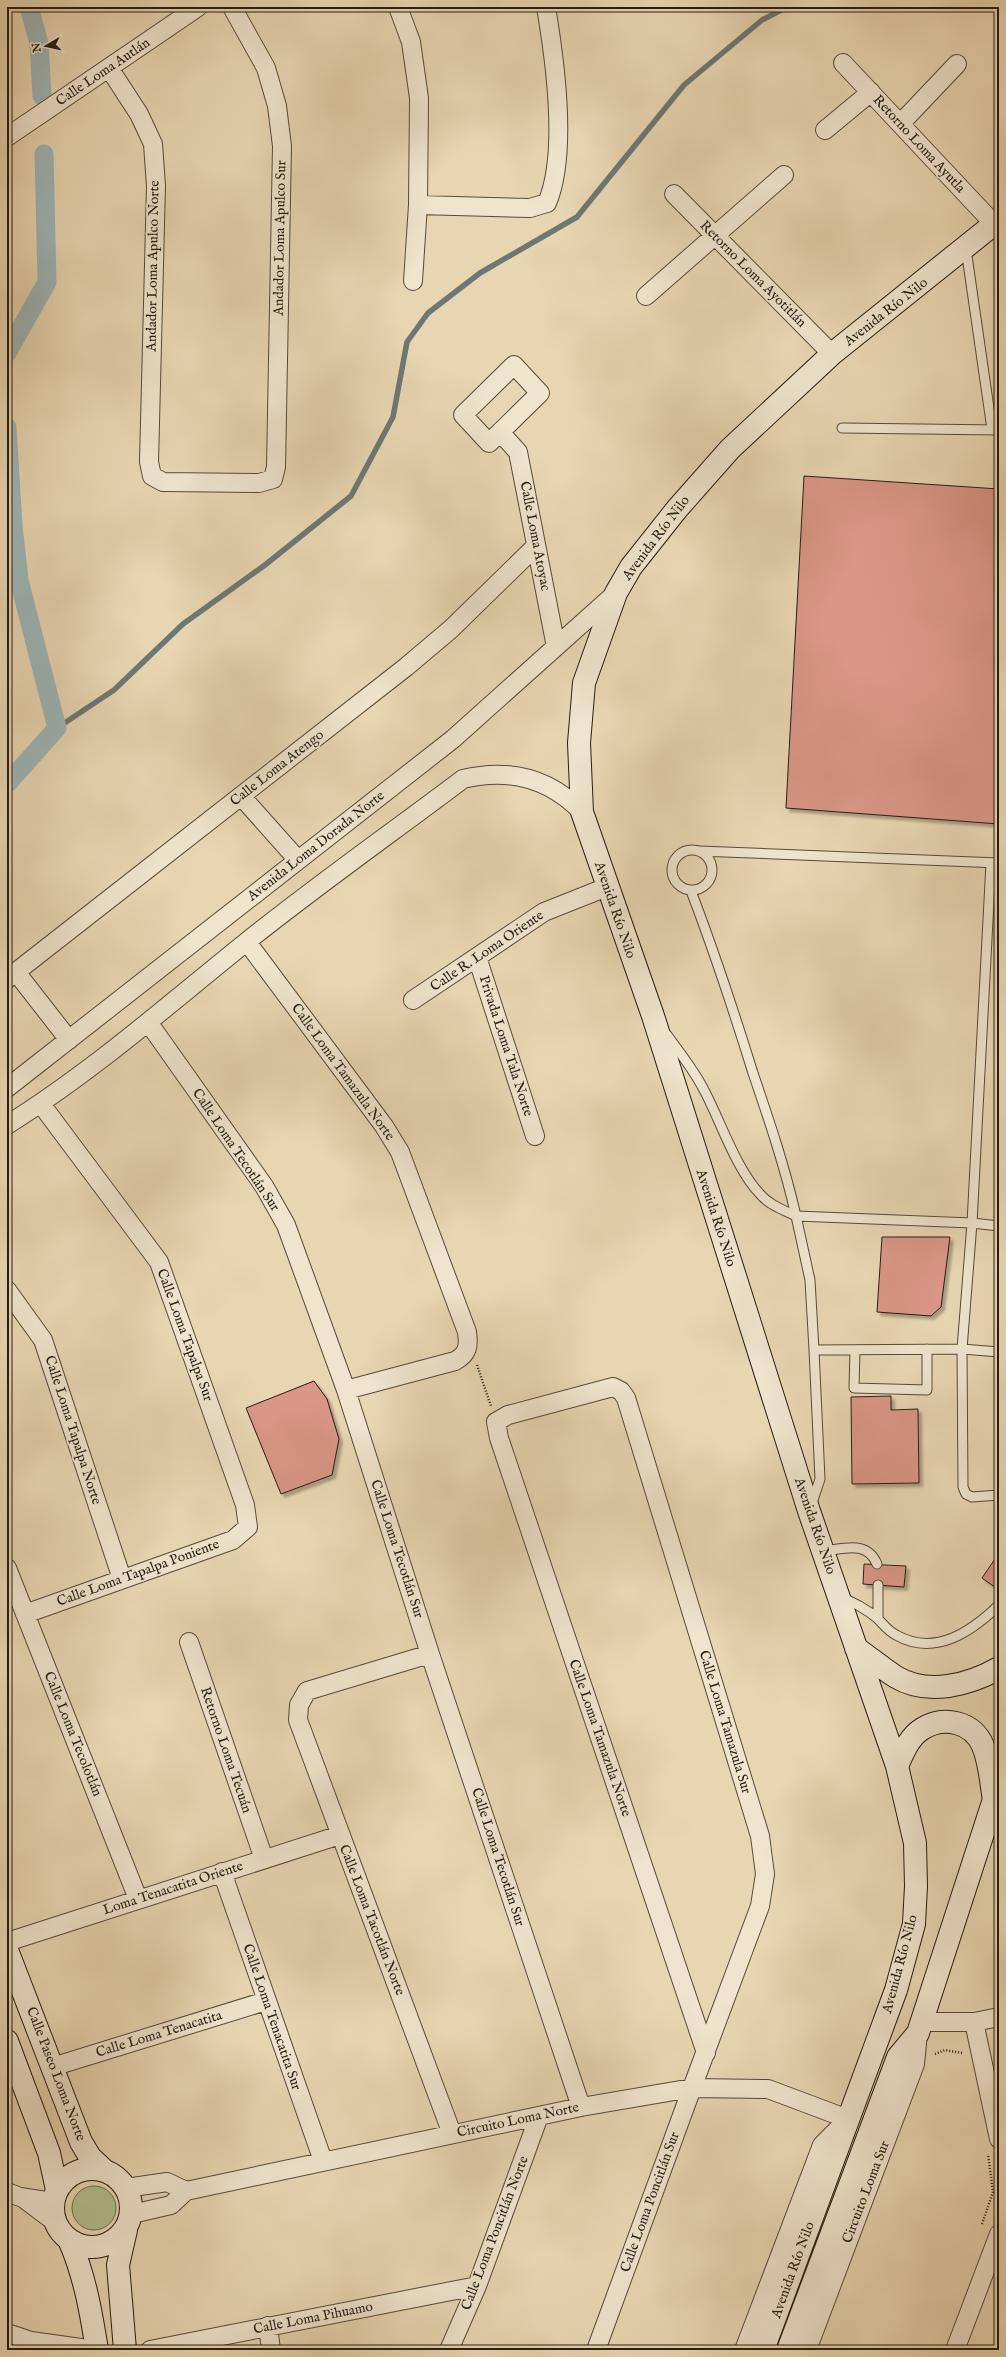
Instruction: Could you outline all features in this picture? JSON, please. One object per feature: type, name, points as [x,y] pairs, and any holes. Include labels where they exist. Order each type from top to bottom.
[{"type":"main road","name":"Avenida Río Nilo","points":[[763,2350],[896,1990],[914,1924],[916,1886],[915,1843],[897,1766],[809,1511],[653,1016],[582,812],[579,744],[584,684],[616,593],[631,567],[677,508],[730,449],[832,354],[998,223]]},
{"type":"main road","points":[[856,1648],[897,1677],[918,1684],[941,1687],[961,1684],[985,1676],[999,1668]]},
{"type":"main road","points":[[897,1766],[910,1741],[922,1729],[948,1721],[963,1724],[973,1732],[983,1746],[997,1792]]},
{"type":"main road","name":"Avenida Río Nilo","points":[[788,2350],[898,2057],[920,2027],[997,1792]]},
{"type":"main road","name":"Calle Paseo Loma Norte","points":[[7,1950],[81,2142],[90,2157],[105,2171]]},
{"type":"main road","points":[[7,2041],[50,2153],[55,2205],[61,2233],[70,2242],[82,2268],[89,2297],[96,2350]]},
{"type":"main road","points":[[55,2205],[66,2179],[78,2172],[91,2169],[105,2171],[117,2178],[126,2188],[131,2201],[129,2222],[118,2265],[125,2350]]},
{"type":"main road","points":[[70,2242],[81,2247],[106,2246],[129,2222]]},
{"type":"street","name":"Calle Loma Autlán","points":[[7,137],[198,7]]},
{"type":"street","name":"Andador Loma Apulco Sur","points":[[152,476],[163,482],[259,483],[273,479],[276,467],[282,146],[277,106],[266,68],[232,7]]},
{"type":"street","points":[[398,7],[411,42],[419,98],[418,205],[413,281]]},
{"type":"street","points":[[418,205],[530,208],[547,203],[555,186],[558,124],[555,57],[546,7]]},
{"type":"street","name":"Retorno Loma Ayutla","points":[[843,63],[998,223]]},
{"type":"street","points":[[901,123],[956,64]]},
{"type":"street","name":"Andador Loma Apulco Norte","points":[[109,68],[138,114],[153,144],[156,186],[149,462],[152,476]]},
{"type":"street","points":[[825,130],[871,92]]},
{"type":"street","points":[[646,296],[784,175]]},
{"type":"street","name":"Retorno Loma Ayotitlán","points":[[674,194],[832,354]]},
{"type":"street","name":"Calle Loma Atoyac","points":[[500,432],[518,452],[556,647]]},
{"type":"street","name":"Calle Loma Atengo","points":[[11,975],[241,796],[451,629],[536,546]]},
{"type":"street","name":"Avenida Loma Dorada Norte","points":[[7,1088],[454,739],[616,593]]},
{"type":"street","points":[[7,1125],[41,1104],[148,1022],[247,942],[463,779],[477,776],[505,774],[533,779],[560,792],[582,812]]},
{"type":"street","points":[[241,796],[298,860]]},
{"type":"street","name":"Calle R. Loma Oriente","points":[[413,1000],[544,912],[607,887]]},
{"type":"street","name":"Calle Loma Tamazula Norte","points":[[247,942],[384,1126],[400,1152],[467,1332],[468,1349]]},
{"type":"street","name":"Privada Loma Tala Norte","points":[[477,957],[535,1136]]},
{"type":"street","points":[[11,975],[69,1040]]},
{"type":"street","name":"Calle Loma Tecotlán Sur","points":[[148,1022],[264,1186],[286,1225],[346,1390],[430,1654],[581,2107]]},
{"type":"street","name":"Calle Loma Tapalpa Sur","points":[[41,1104],[159,1262],[245,1505],[248,1527]]},
{"type":"street","name":"Calle Loma Tapalpa Norte","points":[[7,1290],[43,1340],[122,1579]]},
{"type":"street","points":[[346,1390],[455,1361],[464,1356],[468,1349]]},
{"type":"street","name":"Calle Loma Tamazula Sur","points":[[496,1422],[508,1415],[613,1387],[621,1391],[626,1398],[760,1836],[765,1874],[760,1906],[706,2053]]},
{"type":"street","name":"Calle Loma Tamazula Norte","points":[[496,1422],[499,1438],[706,2053]]},
{"type":"street","name":"Calle Loma Tapalpa Poniente","points":[[25,1614],[233,1540],[248,1527]]},
{"type":"street","name":"Calle Loma Tecolotlán","points":[[7,1569],[138,1899]]},
{"type":"street","name":"Retorno Loma Tecuán","points":[[189,1642],[264,1858]]},
{"type":"street","name":"Calle Loma Tacotlán Norte","points":[[430,1654],[307,1692],[298,1705],[298,1720],[452,2134]]},
{"type":"street","name":"Loma Tenacatita Oriente","points":[[7,1942],[264,1858],[340,1835]]},
{"type":"street","name":"Calle Loma Tenacatita Sur","points":[[222,1872],[323,2161]]},
{"type":"street","name":"Calle Loma Tenacatita","points":[[52,2067],[266,2001]]},
{"type":"street","points":[[920,2027],[974,2022],[999,2017]]},
{"type":"street","points":[[974,2022],[993,2145]]},
{"type":"street","name":"Circuito Loma Sur","points":[[807,2350],[916,2064],[920,2027]]},
{"type":"street","name":"Calle Loma Poncitlán Sur","points":[[596,2350],[706,2053]]},
{"type":"street","name":"Circuito Loma Norte","points":[[186,2190],[581,2107],[692,2088],[768,2089],[848,2119]]},
{"type":"street","name":"Calle Loma Poncitlán Norte","points":[[448,2350],[477,2286],[539,2116]]},
{"type":"street","points":[[744,2350],[822,2144],[848,2119]]},
{"type":"street","points":[[126,2188],[167,2182],[186,2190],[171,2205],[129,2222]]},
{"type":"street","points":[[14,2194],[55,2205]]},
{"type":"street","points":[[955,2350],[999,2234]]},
{"type":"street","name":"Calle Loma Pihuamo","points":[[150,2350],[477,2286]]},
{"type":"street","points":[[268,2326],[271,2350]]},
{"type":"street","points":[[7,2333],[31,2341],[96,2350]]},
{"type":"lane","points":[[842,428],[995,430],[966,248]]},
{"type":"lane","points":[[699,851],[705,854],[712,865],[711,877],[704,887],[691,891],[684,890],[674,880],[672,866],[679,854],[692,850],[995,863],[972,1223],[962,1348],[963,1487],[966,1494],[972,1497],[999,1495]]},
{"type":"lane","points":[[691,891],[713,947],[787,1179],[810,1280],[820,1479],[809,1511]]},
{"type":"lane","points":[[653,1016],[700,1083],[750,1182],[761,1196],[772,1204],[796,1216],[972,1223],[999,1226]]},
{"type":"lane","points":[[814,1350],[962,1348],[999,1352]]},
{"type":"lane","points":[[855,1350],[854,1388],[927,1390],[927,1349]]},
{"type":"lane","points":[[823,1552],[860,1548],[868,1550],[873,1555],[877,1564]]},
{"type":"lane","points":[[878,1585],[878,1619]]},
{"type":"lane","points":[[838,1596],[858,1605],[878,1619],[896,1635],[924,1645],[960,1636],[982,1621],[999,1605]]},
{"type":"path","points":[[468,1349],[479,1368],[496,1422]]},
{"type":"path","points":[[929,2059],[945,2050],[961,2052],[965,2057]]},
{"type":"path","points":[[980,2232],[993,2192],[993,2145]]},
{"type":"green space","points":[[90,2186],[98,2186],[103,2187],[110,2192],[115,2199],[115,2217],[110,2224],[103,2229],[90,2230],[82,2227],[75,2220],[72,2212],[72,2204],[75,2196],[82,2189]]},
{"type":"building","points":[[804,476],[999,489],[999,824],[786,808]]},
{"type":"building","points":[[882,1237],[950,1237],[941,1307],[931,1316],[877,1312]]},
{"type":"building","points":[[314,1381],[327,1399],[339,1439],[332,1475],[281,1494],[246,1408]]},
{"type":"building","points":[[891,1396],[891,1410],[918,1409],[919,1483],[852,1484],[851,1397]]},
{"type":"building","points":[[999,1553],[999,1590],[982,1578]]},
{"type":"building","points":[[864,1564],[906,1566],[904,1587],[863,1584]]},
{"type":"waterway","points":[[29,7],[39,43],[42,96]]},
{"type":"waterway","points":[[57,728],[114,690],[183,624],[265,565],[351,496],[393,417],[407,342],[428,313],[480,273],[577,217],[684,85],[762,20],[787,7]]},
{"type":"waterway","points":[[7,353],[47,282],[44,154]]},
{"type":"waterway","points":[[7,427],[13,526],[19,580],[57,728],[7,784]]}]
